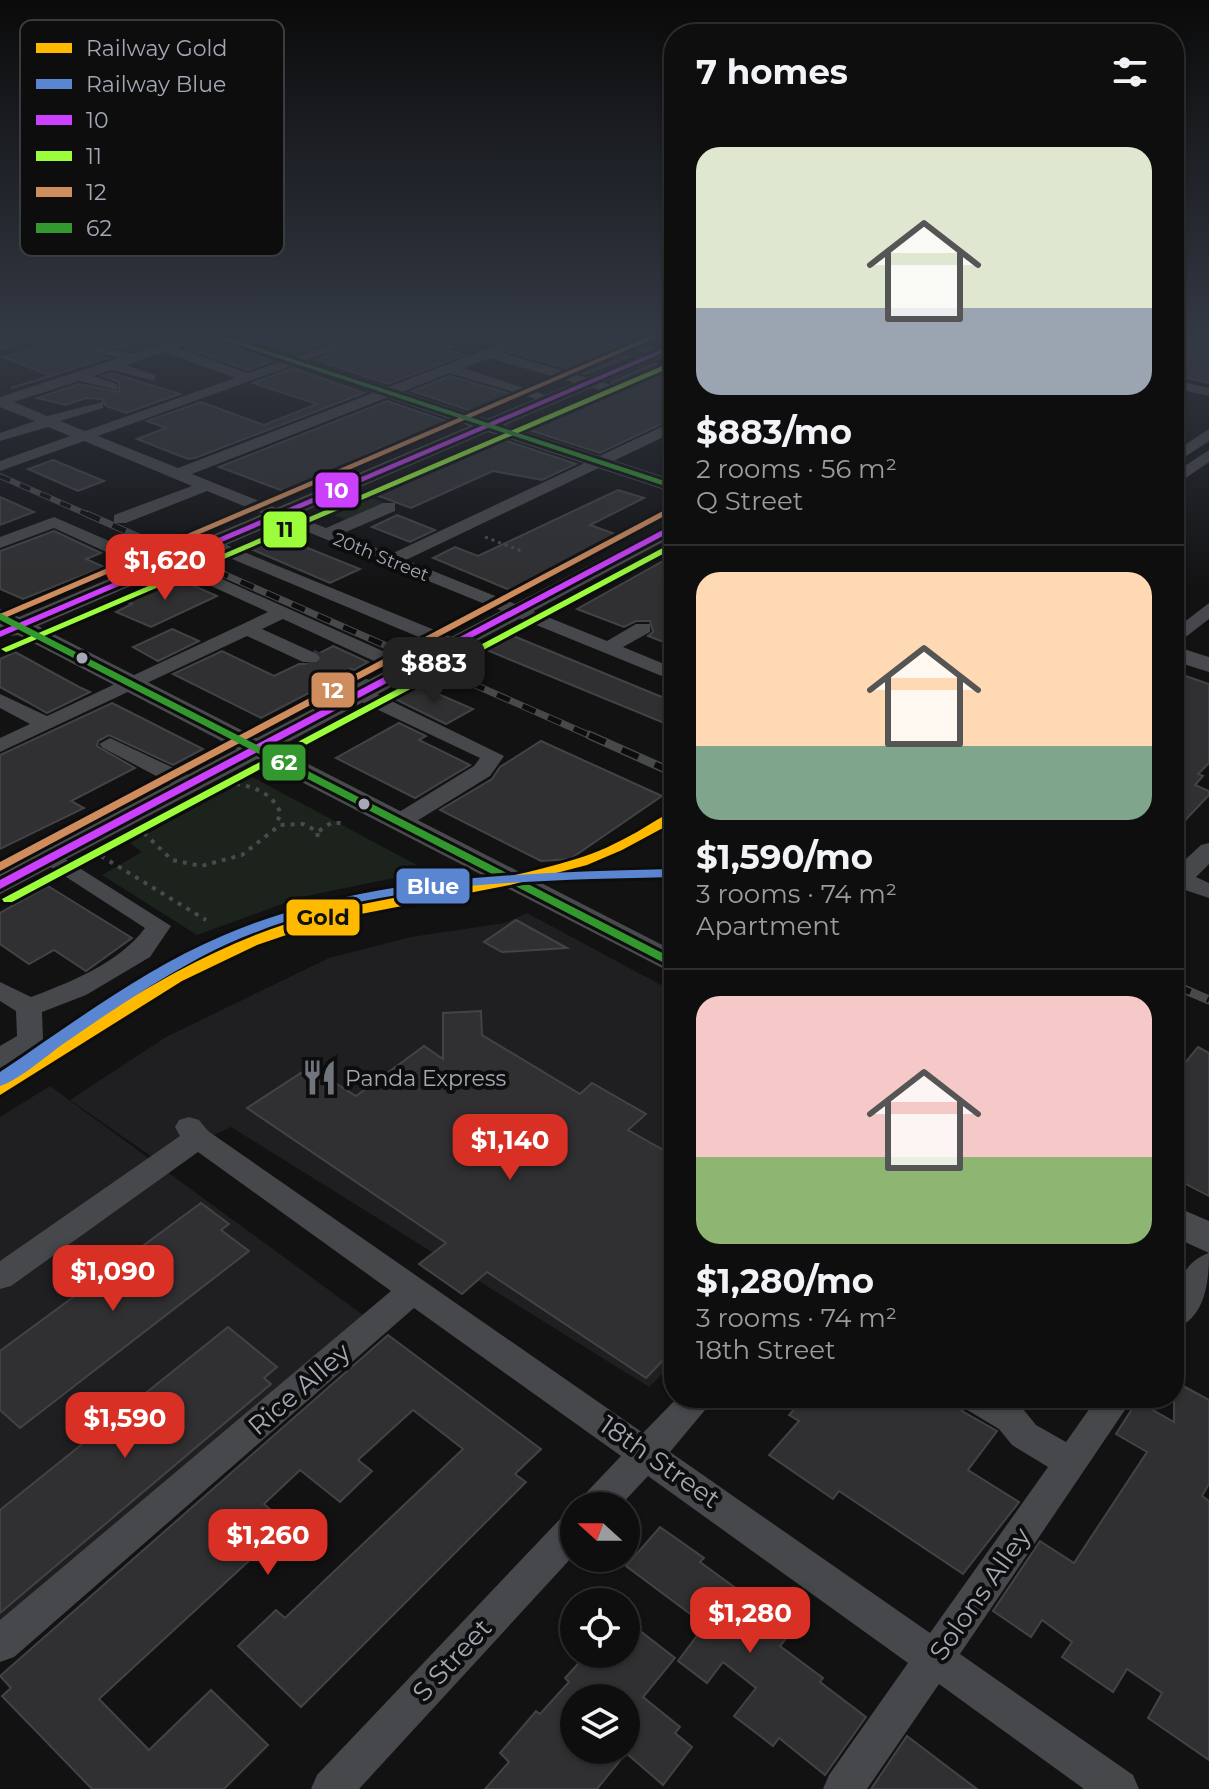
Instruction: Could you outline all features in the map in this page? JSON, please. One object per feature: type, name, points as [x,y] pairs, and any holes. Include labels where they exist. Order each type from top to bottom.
[{"type":"main road","points":[[478,421],[664,484]]},
{"type":"main road","points":[[6,626],[163,565],[497,421]]},
{"type":"main road","points":[[0,885],[256,749],[358,686],[407,669],[664,532]]},
{"type":"main road","points":[[6,626],[131,684],[664,959]]},
{"type":"main road","points":[[1184,656],[1209,665]]},
{"type":"main road","points":[[1184,1225],[1209,1238]]},
{"type":"street","points":[[4,437],[45,421]]},
{"type":"street","name":"20th Street","points":[[47,421],[664,671]]},
{"type":"street","points":[[0,466],[127,421]]},
{"type":"street","points":[[177,474],[312,421]]},
{"type":"street","points":[[391,561],[664,431]]},
{"type":"street","points":[[1184,452],[1209,434]]},
{"type":"street","points":[[1202,471],[1209,455]]},
{"type":"street","points":[[120,519],[206,486]]},
{"type":"street","points":[[326,534],[389,507]]},
{"type":"street","points":[[4,537],[54,522],[283,612],[407,669]]},
{"type":"street","points":[[212,544],[452,644]]},
{"type":"street","points":[[0,746],[283,612]]},
{"type":"street","points":[[1184,632],[1207,613]]},
{"type":"street","points":[[608,648],[643,628]]},
{"type":"street","points":[[247,629],[310,658]]},
{"type":"street","points":[[358,686],[493,756],[482,771],[399,822]]},
{"type":"street","points":[[1,700],[46,724]]},
{"type":"street","points":[[110,744],[189,784]]},
{"type":"street","points":[[1184,873],[1209,850]]},
{"type":"street","points":[[29,1007],[77,989],[141,951],[159,926],[51,857]]},
{"type":"street","points":[[1184,883],[1209,891]]},
{"type":"street","points":[[0,990],[29,1007]]},
{"type":"street","points":[[0,1059],[30,1040],[29,1007]]},
{"type":"street","name":"18th Street","points":[[0,1277],[193,1133],[1119,1789]]},
{"type":"street","points":[[1184,1301],[1209,1265]]},
{"type":"street","name":"Rice Alley","points":[[0,1644],[415,1289]]},
{"type":"street","points":[[610,1492],[689,1408]]},
{"type":"street","points":[[993,1408],[1011,1419],[1024,1435],[1071,1463]]},
{"type":"street","name":"Solons Alley","points":[[843,1789],[1109,1408]]},
{"type":"street","name":"S Street","points":[[331,1789],[560,1545]]},
{"type":"path","points":[[482,536],[524,552]]},
{"type":"path","points":[[144,833],[172,860],[201,866],[242,855],[280,818],[276,802],[255,789],[235,784]]},
{"type":"path","points":[[271,830],[298,823],[312,827],[318,836],[328,824],[345,823]]},
{"type":"path","points":[[101,856],[206,920]]},
{"type":"shaded area","points":[[365,495],[387,504],[348,521],[327,512]]},
{"type":"shaded area","points":[[252,777],[428,871],[301,897],[197,935],[102,875],[142,852],[130,843]]},
{"type":"shaded area","points":[[527,913],[664,987],[664,1373],[649,1387],[231,1127],[158,1161],[70,1100],[166,1037],[329,958],[411,937],[505,923]]},
{"type":"shaded area","points":[[50,1086],[363,1315],[0,1627],[0,1117]]},
{"type":"building","points":[[148,421],[254,421],[264,425],[290,421],[188,459],[137,439],[166,428]]},
{"type":"building","points":[[335,421],[449,422],[381,448],[286,492],[219,467]]},
{"type":"building","points":[[537,421],[664,421],[600,453],[523,428]]},
{"type":"building","points":[[498,438],[576,464],[542,480],[493,471],[411,508],[376,495],[392,486],[388,485]]},
{"type":"building","points":[[53,460],[104,481],[78,491],[28,469]]},
{"type":"building","points":[[618,490],[644,498],[590,525],[615,534],[512,591],[433,558],[455,547],[478,556]]},
{"type":"building","points":[[0,497],[34,512],[0,525]]},
{"type":"building","points":[[397,515],[435,530],[410,542],[372,527]]},
{"type":"building","points":[[54,531],[101,553],[86,559],[104,567],[23,599],[0,589],[0,551]]},
{"type":"building","points":[[273,534],[360,569],[330,583],[246,547]]},
{"type":"building","points":[[664,561],[664,642],[648,636],[653,632],[650,621],[636,621],[624,627],[577,609]]},
{"type":"building","points":[[174,577],[217,596],[151,627],[116,612],[132,604],[124,601]]},
{"type":"building","points":[[172,629],[199,641],[158,661],[133,647]]},
{"type":"building","points":[[511,635],[664,698],[664,723],[484,649]]},
{"type":"building","points":[[333,646],[368,662],[354,670],[343,666],[332,674],[336,679],[261,718],[173,674],[222,651],[274,676],[299,664],[319,664],[323,658],[320,653]]},
{"type":"building","points":[[15,652],[90,692],[47,713],[0,687],[0,659]]},
{"type":"building","points":[[1184,675],[1209,684],[1209,763],[1198,774],[1203,776],[1195,785],[1209,791],[1209,795],[1184,821]]},
{"type":"building","points":[[420,686],[473,709],[446,724],[395,699]]},
{"type":"building","points":[[112,703],[203,749],[173,765],[109,735],[98,741],[97,746],[135,768],[71,801],[84,808],[0,849],[0,755]]},
{"type":"building","points":[[399,723],[426,736],[419,740],[470,765],[415,798],[336,758]]},
{"type":"building","points":[[541,741],[662,796],[570,859],[541,861],[440,810],[492,779],[500,767]]},
{"type":"building","points":[[48,886],[132,938],[86,971],[54,950],[29,964],[0,944],[0,913]]},
{"type":"building","points":[[516,920],[567,948],[502,952],[484,942]]},
{"type":"building","points":[[481,1011],[482,1035],[580,1094],[592,1083],[646,1114],[628,1130],[664,1150],[664,1359],[646,1378],[487,1272],[462,1294],[419,1264],[446,1243],[247,1108],[310,1067],[356,1096],[424,1046],[443,1059],[443,1013]]},
{"type":"building","points":[[1198,1047],[1209,1053],[1209,1196],[1184,1183],[1184,1064]]},
{"type":"building","points":[[201,1203],[229,1224],[221,1230],[249,1251],[20,1428],[0,1410],[0,1351]]},
{"type":"building","points":[[228,1327],[277,1367],[264,1378],[271,1384],[0,1613],[0,1510]]},
{"type":"building","points":[[388,1335],[541,1449],[515,1474],[526,1482],[301,1707],[238,1646],[276,1610],[285,1618],[463,1449],[413,1410],[358,1460],[372,1471],[340,1502],[300,1470],[264,1504],[288,1525],[99,1699],[149,1750],[211,1690],[268,1745],[224,1789],[92,1789],[2,1696],[11,1688],[0,1676]]},
{"type":"building","points":[[1184,1386],[1209,1400],[1209,1484],[1202,1496],[1209,1501],[1209,1760],[1148,1718],[1162,1693],[1127,1669],[1113,1692],[1062,1657],[1072,1642],[1042,1620],[1031,1637],[993,1611],[1040,1541],[1074,1563],[1147,1452],[1116,1434],[1133,1408],[1149,1408],[1174,1422],[1174,1408],[1184,1408]]},
{"type":"building","points":[[795,1408],[960,1408],[997,1431],[968,1470],[1019,1502],[963,1574],[839,1491],[833,1499],[769,1455],[799,1421],[789,1415]]},
{"type":"building","points":[[660,1527],[704,1558],[700,1562],[793,1630],[780,1646],[823,1678],[820,1682],[866,1717],[825,1775],[779,1738],[773,1746],[734,1716],[756,1688],[723,1662],[707,1683],[678,1661],[705,1625],[634,1572],[640,1572],[640,1550]]},
{"type":"building","points":[[640,1631],[675,1658],[643,1697],[680,1727],[675,1733],[692,1747],[663,1785],[639,1764],[640,1684],[567,1684],[565,1678],[574,1668],[640,1668]]},
{"type":"building","points":[[560,1692],[560,1764],[617,1764],[597,1789],[485,1789],[509,1762],[500,1753],[536,1711],[540,1714]]},
{"type":"building","points":[[907,1736],[961,1777],[977,1789],[871,1789]]},
{"type":"tunnel","points":[[310,658],[345,675]]},
{"type":"railway","points":[[0,476],[91,516]]},
{"type":"railway","points":[[87,514],[593,737]]},
{"type":"railway","points":[[589,735],[664,769]]},
{"type":"railway","points":[[1184,989],[1209,1000]]},
{"type":"rail line","name":"Gold","points":[[0,1089],[141,999],[252,942],[291,927],[363,908],[510,881],[582,862],[664,822]]},
{"type":"rail line","name":"Blue","points":[[0,1080],[167,969],[227,939],[280,919],[335,903],[446,884],[664,873]]},
{"type":"transit line","name":"12","points":[[0,617],[457,421]]},
{"type":"transit line","name":"62","points":[[475,421],[664,484]]},
{"type":"transit line","name":"10","points":[[0,634],[497,421]]},
{"type":"transit line","name":"11","points":[[6,649],[537,421]]},
{"type":"transit line","name":"12","points":[[0,867],[664,514]]},
{"type":"transit line","name":"10","points":[[0,885],[664,532]]},
{"type":"transit line","name":"11","points":[[8,899],[664,550]]},
{"type":"transit line","name":"62","points":[[0,616],[664,959]]},
{"type":"place","name":"Panda Express","points":[[319,1078]]}]
